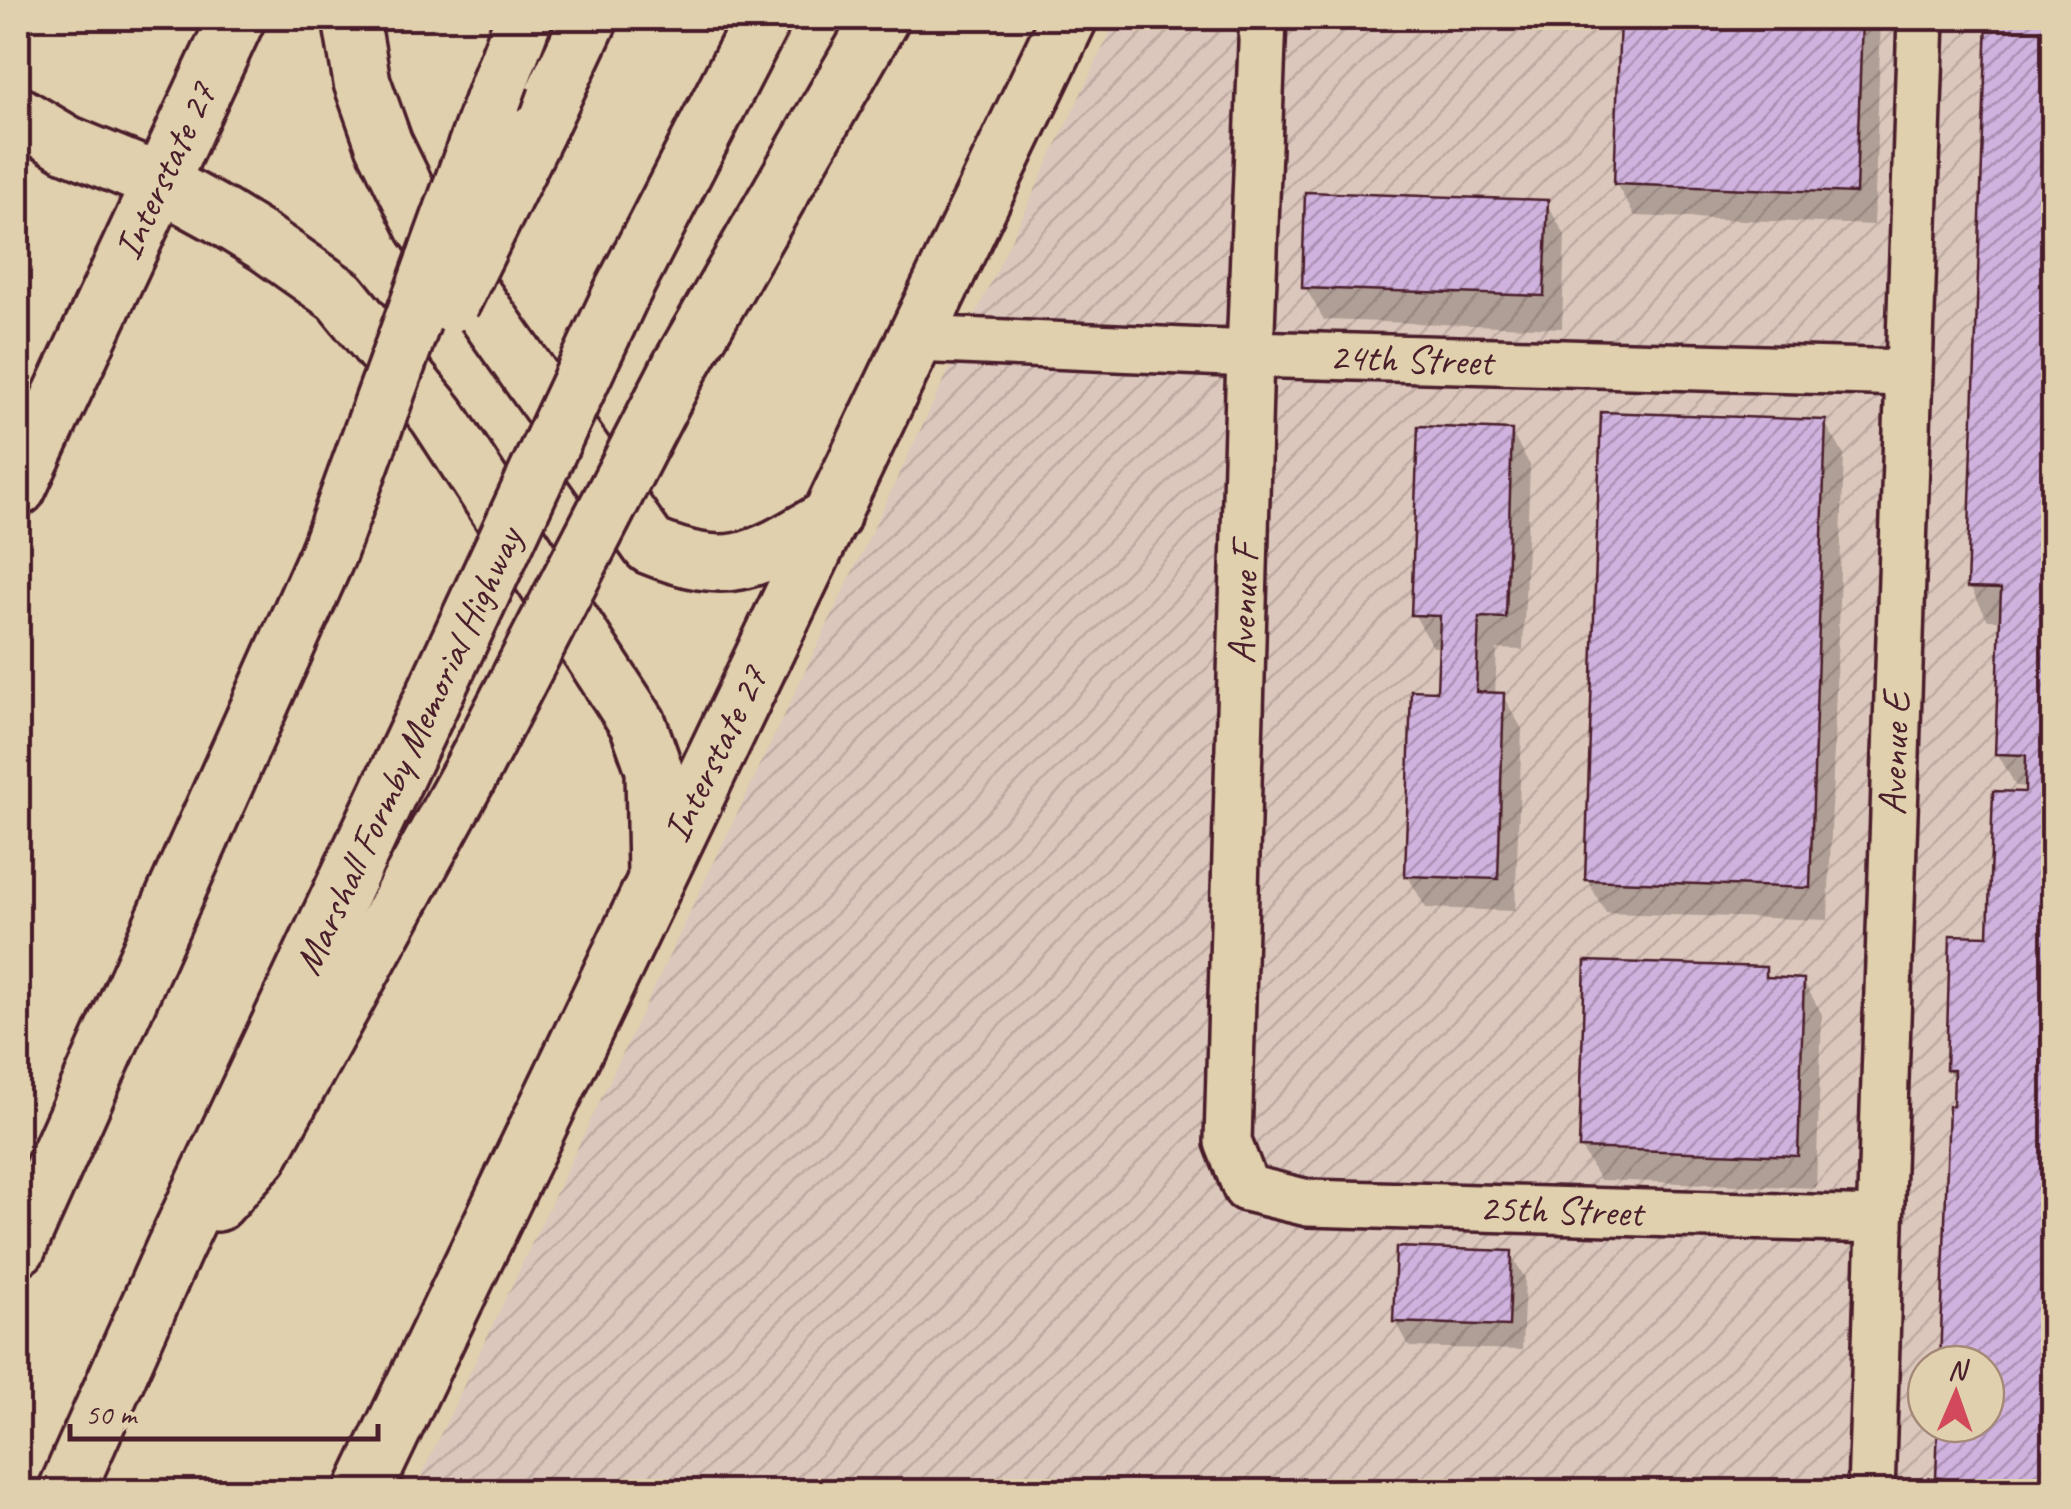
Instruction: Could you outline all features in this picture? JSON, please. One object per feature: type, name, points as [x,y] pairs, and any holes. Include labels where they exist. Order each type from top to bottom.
[{"type":"main road","name":"Interstate 27","points":[[18,488],[237,18]]},
{"type":"main road","points":[[351,18],[368,98],[384,144],[424,226],[650,546],[686,561],[724,565],[771,552],[832,516]]},
{"type":"main road","points":[[328,553],[524,18]]},
{"type":"main road","points":[[18,1246],[328,553],[590,18]]},
{"type":"main road","name":"Marshall Formby Memorial Highway","points":[[66,1492],[174,1249],[622,292],[762,18]]},
{"type":"main road","points":[[174,1249],[260,1155],[472,770],[680,366],[881,18]]},
{"type":"main road","name":"Interstate 27","points":[[364,1492],[1068,18]]},
{"type":"main road","points":[[18,115],[82,151],[159,182],[266,242],[340,296],[437,415],[638,724],[654,769],[656,875]]},
{"type":"street","name":"Avenue F","points":[[1246,1188],[1228,1142],[1250,354],[1264,18]]},
{"type":"street","name":"Avenue E","points":[[1870,1492],[1921,18]]},
{"type":"street","name":"24th Street","points":[[916,339],[1250,354],[1907,373]]},
{"type":"street","name":"25th Street","points":[[1246,1188],[1308,1203],[1879,1220]]},
{"type":"shaded area","points":[[1117,18],[2053,18],[2053,1491],[413,1492]]},
{"type":"building","points":[[1620,18],[1862,18],[1856,193],[1614,184]]},
{"type":"building","points":[[1987,18],[2054,18],[2054,1492],[1941,1492],[1941,1478],[1936,1478],[1937,1444],[2006,1444],[2006,1344],[1941,1344],[1949,1106],[1953,1106],[1954,1070],[1946,1070],[1950,935],[1988,936],[1993,791],[2025,792],[2026,755],[1995,754],[2001,589],[1967,588]]},
{"type":"building","points":[[1305,192],[1548,200],[1544,296],[1302,288]]},
{"type":"building","points":[[1601,412],[1826,420],[1810,888],[1585,880]]},
{"type":"building","points":[[1418,426],[1512,430],[1506,618],[1479,617],[1476,692],[1504,693],[1498,879],[1405,876],[1411,690],[1437,691],[1440,616],[1411,615]]},
{"type":"building","points":[[1585,961],[1766,967],[1766,977],[1804,979],[1798,1156],[1579,1148]]},
{"type":"building","points":[[1396,1247],[1512,1251],[1509,1326],[1393,1322]]}]
